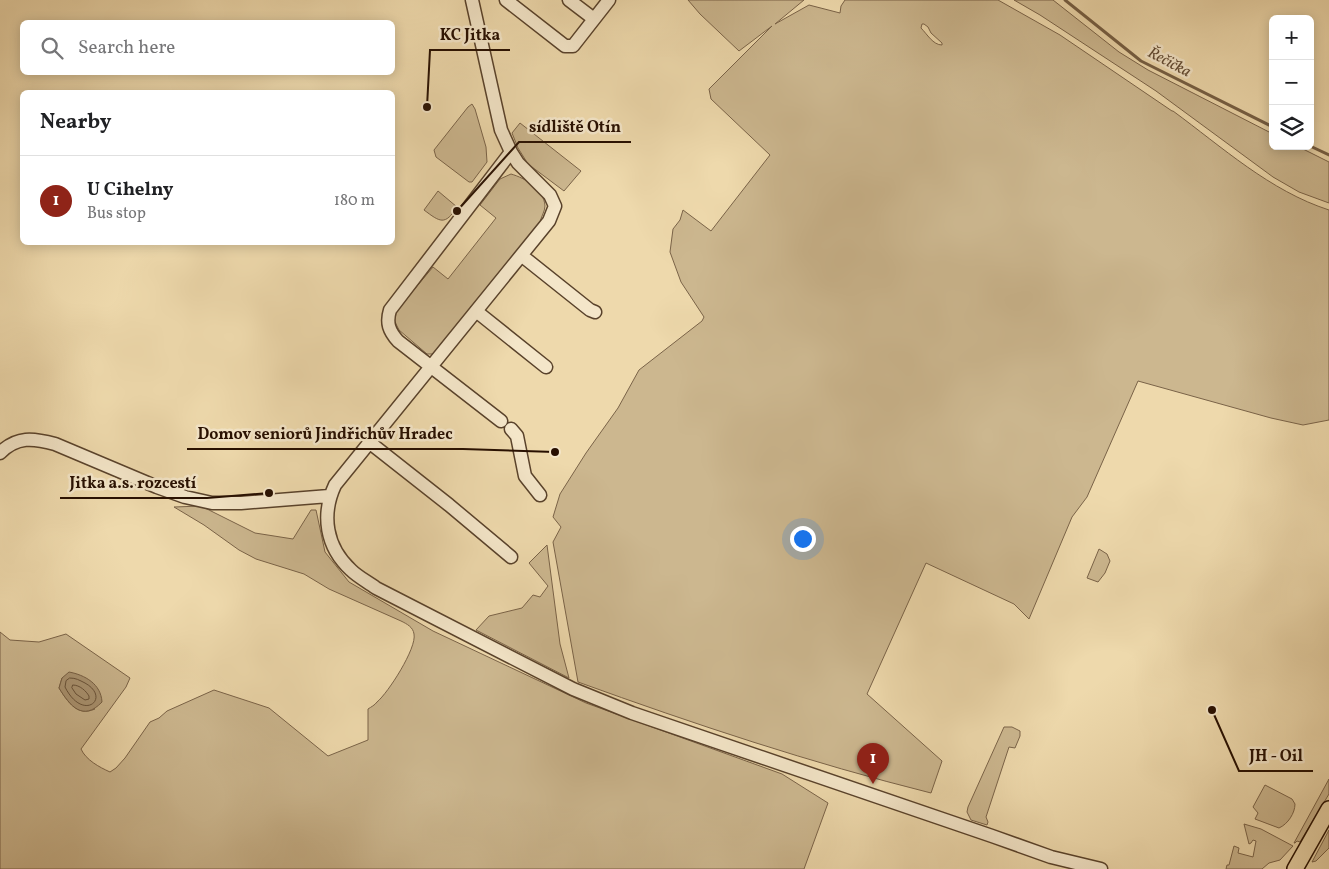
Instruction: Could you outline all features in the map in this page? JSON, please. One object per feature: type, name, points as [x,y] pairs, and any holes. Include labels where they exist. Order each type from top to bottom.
[{"type":"main road","points":[[1295,869],[1329,809]]},
{"type":"street","points":[[472,0],[501,130],[511,152],[524,170],[550,195],[555,206],[549,221],[335,485],[329,496],[326,513],[332,544],[342,561],[352,571],[376,588],[573,689],[632,713],[1051,857],[1101,869]]},
{"type":"street","points":[[506,0],[565,46],[573,46],[609,0]]},
{"type":"street","points":[[570,0],[594,19]]},
{"type":"street","points":[[511,152],[390,310],[387,318],[391,333],[398,341],[506,425],[517,436],[525,476],[540,495]]},
{"type":"street","points":[[526,259],[595,312]]},
{"type":"street","points":[[476,311],[546,367]]},
{"type":"street","points":[[0,454],[11,444],[21,440],[35,439],[54,444],[185,497],[212,503],[241,503],[329,496]]},
{"type":"street","points":[[368,442],[449,504],[511,557]]},
{"type":"shaded area","points":[[688,0],[804,0],[775,24],[809,5],[840,13],[841,6],[845,0],[998,0],[1060,35],[1173,111],[1267,180],[1307,202],[1329,210],[1329,420],[1303,425],[1138,381],[1087,497],[1072,517],[1029,619],[1014,604],[926,563],[867,694],[942,761],[931,793],[753,742],[578,682],[553,542],[561,527],[553,517],[560,494],[618,408],[639,370],[702,321],[704,317],[681,282],[670,252],[673,229],[680,220],[683,210],[711,231],[770,155],[711,99],[709,89],[772,26],[739,51]],"holes":[[[922,24],[942,43],[942,45],[933,41],[921,28]]]},
{"type":"shaded area","points":[[1014,0],[1053,0],[1119,52],[1148,70],[1269,132],[1269,150],[1305,150],[1329,162],[1329,203],[1299,192],[1273,177],[1156,91]]},
{"type":"shaded area","points":[[472,104],[486,147],[487,162],[472,182],[469,182],[436,157],[434,150]]},
{"type":"shaded area","points":[[520,123],[581,171],[564,191],[528,164],[518,148],[512,133]]},
{"type":"shaded area","points":[[511,174],[528,181],[541,194],[545,206],[540,222],[434,354],[427,354],[399,330],[394,320],[396,311],[433,267],[448,279],[496,218],[480,205],[500,179]]},
{"type":"shaded area","points":[[438,191],[457,207],[449,217],[442,220],[424,210]]},
{"type":"shaded area","points":[[201,506],[255,533],[293,539],[311,510],[316,510],[325,552],[349,582],[433,631],[586,703],[782,774],[828,803],[804,869],[0,869],[0,632],[10,640],[39,642],[66,634],[130,678],[126,687],[81,749],[89,760],[110,772],[125,758],[150,722],[159,718],[167,711],[214,690],[269,708],[328,756],[368,740],[368,709],[388,690],[407,659],[414,641],[414,634],[411,628],[401,621],[329,589],[304,574],[256,559],[239,550],[204,525],[174,507]],"holes":[[[62,678],[95,709],[83,711],[74,707],[59,688]]]},
{"type":"shaded area","points":[[547,545],[560,644],[569,678],[476,630],[489,616],[522,608],[533,595],[540,597],[548,586],[529,563]]},
{"type":"shaded area","points":[[1099,549],[1107,554],[1110,561],[1105,573],[1098,582],[1087,578]]},
{"type":"shaded area","points":[[1004,727],[1012,727],[1020,731],[1020,736],[1015,748],[1009,747],[986,817],[987,825],[971,820],[967,812]]},
{"type":"shaded area","points":[[1329,779],[1329,794],[1300,842],[1294,843]]},
{"type":"shaded area","points":[[1265,785],[1292,799],[1295,804],[1290,818],[1279,828],[1255,819],[1258,813],[1253,807]]},
{"type":"shaded area","points":[[1244,824],[1261,829],[1293,846],[1280,860],[1269,863],[1262,869],[1226,869],[1227,865],[1229,865],[1234,846],[1239,848],[1238,853],[1253,857],[1256,841],[1253,840],[1249,844]]},
{"type":"shaded area","points":[[1329,830],[1329,848],[1316,861],[1312,862]]},
{"type":"water","points":[[69,672],[81,675],[91,681],[99,690],[102,702],[89,711],[83,711],[72,706],[59,688],[62,678]]},
{"type":"waterway","name":"Řečička","points":[[1065,0],[1141,61],[1269,125]]},
{"type":"waterway","name":"Řečička","points":[[1314,148],[1329,155]]},
{"type":"place","name":"KC Jitka","points":[[427,107]]},
{"type":"place","name":"sídliště Otín","points":[[457,211]]},
{"type":"place","name":"Domov seniorů Jindřichův Hradec","points":[[555,452]]},
{"type":"place","name":"Jitka a.s. rozcestí","points":[[269,493]]},
{"type":"place","name":"JH - Oil","points":[[1212,710]]},
{"type":"place","name":"U Cihelny","points":[[873,784]]}]
